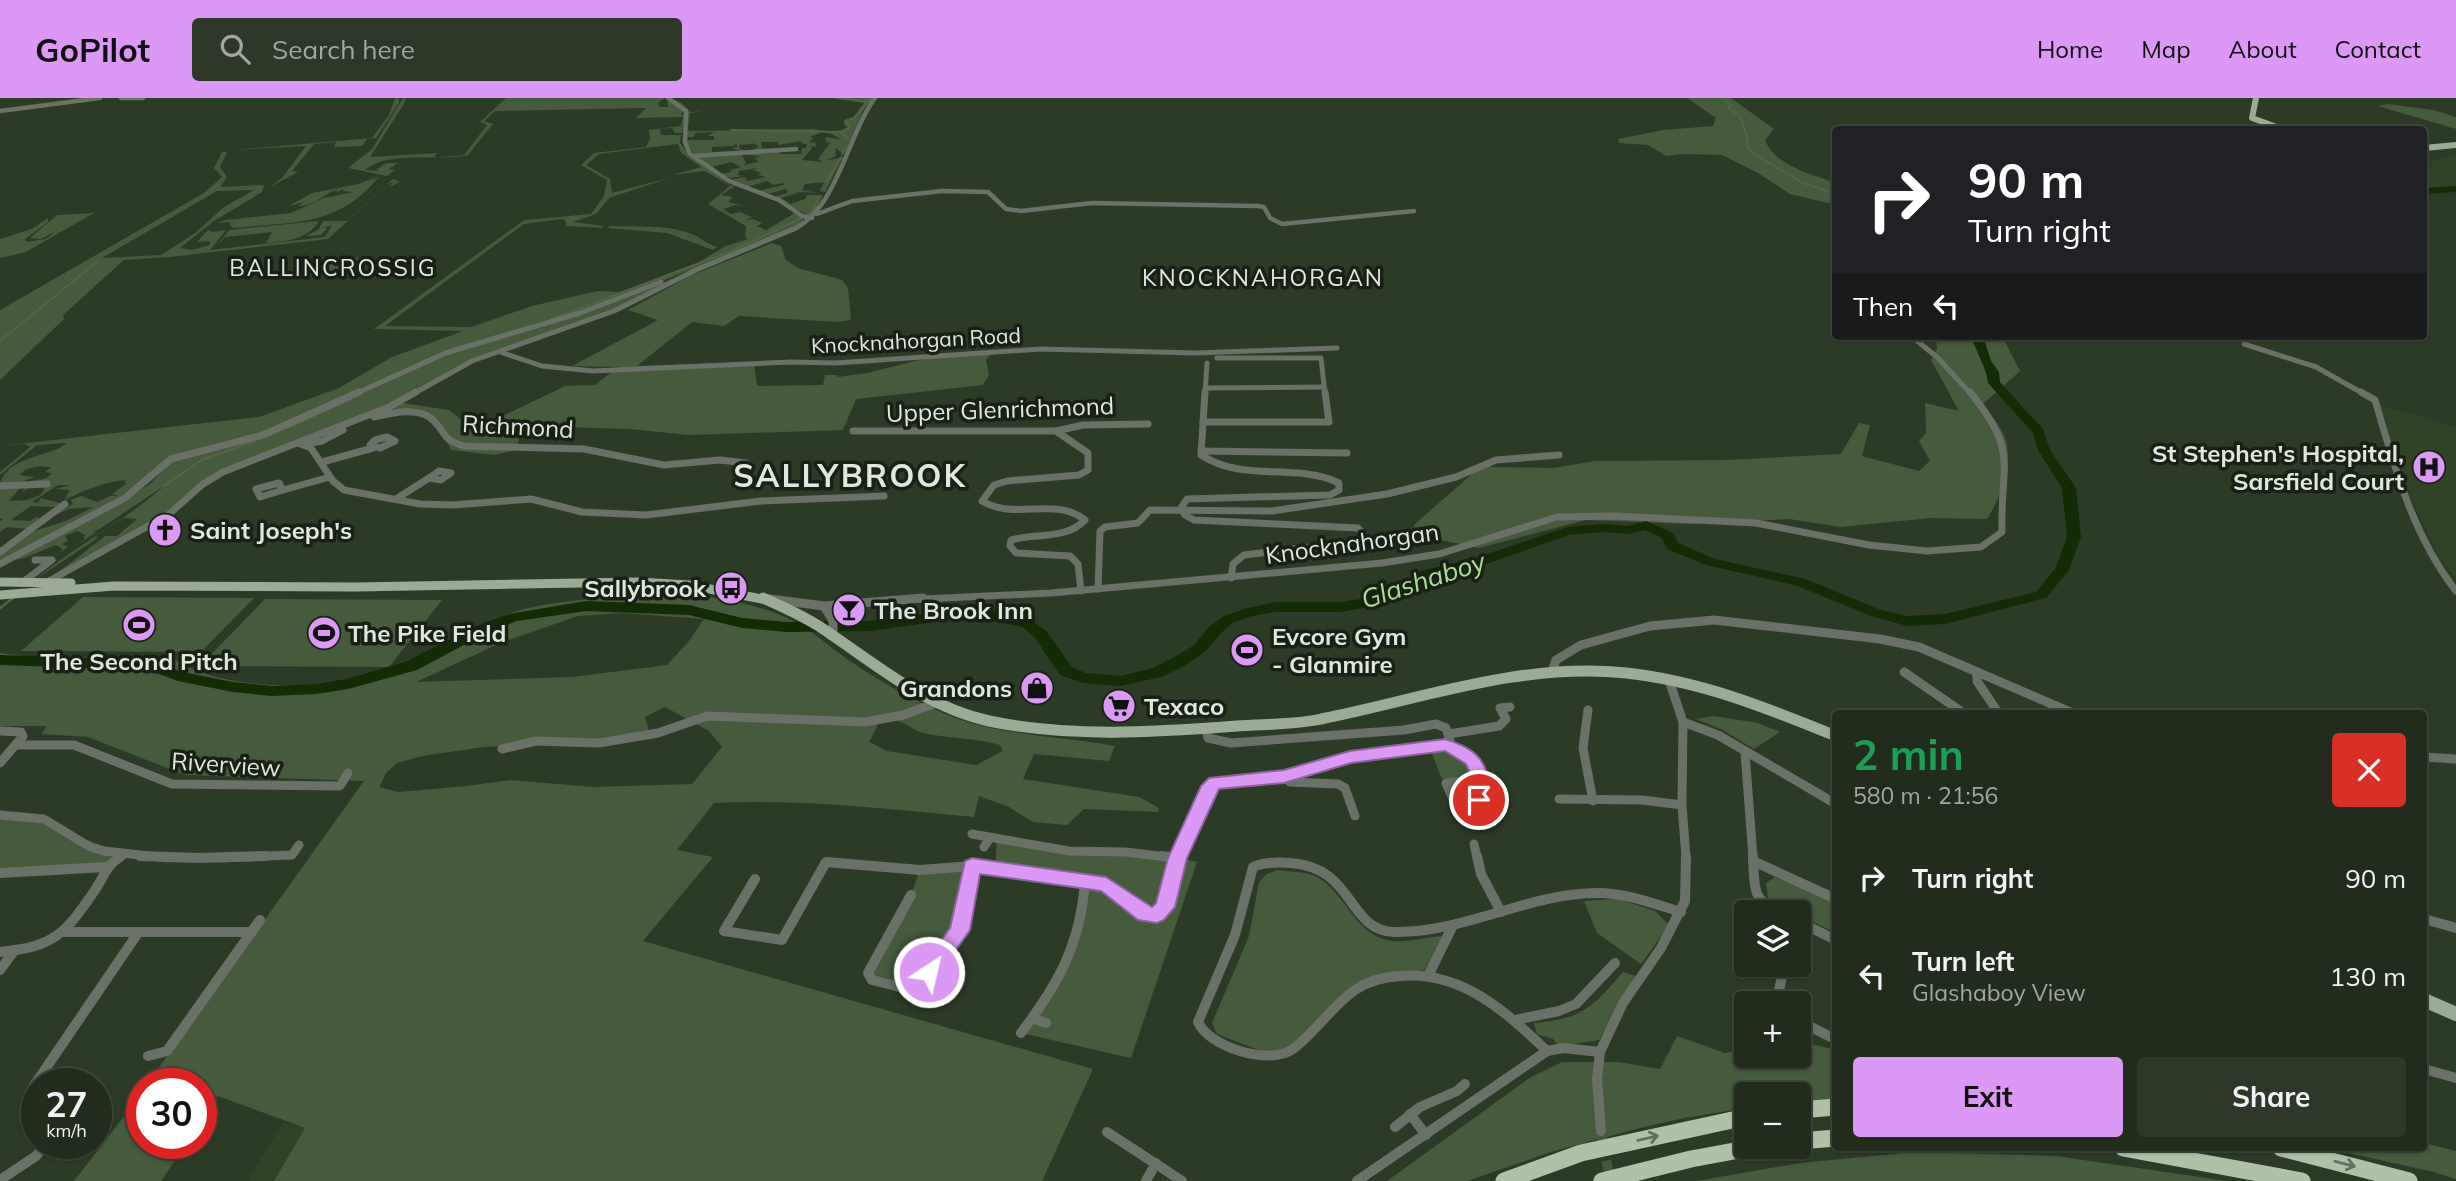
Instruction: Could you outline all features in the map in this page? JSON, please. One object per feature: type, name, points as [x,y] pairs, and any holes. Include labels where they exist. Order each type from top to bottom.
[{"type":"highway","points":[[1811,1109],[1832,1107]]},
{"type":"highway","points":[[1504,1181],[1581,1153],[1734,1120]]},
{"type":"highway","points":[[1811,1141],[1832,1138]]},
{"type":"highway","points":[[1602,1181],[1734,1151]]},
{"type":"highway","points":[[2141,1151],[2302,1181]]},
{"type":"highway","points":[[2293,1151],[2409,1181]]},
{"type":"main road","points":[[2256,98],[2252,118],[2274,126]]},
{"type":"main road","points":[[2427,148],[2456,145]]},
{"type":"main road","points":[[0,582],[86,583],[86,587]]},
{"type":"main road","points":[[0,595],[86,587],[356,587],[637,582],[688,585],[764,598],[834,635],[845,646],[918,694],[986,720],[1050,731],[1206,728],[1318,720],[1493,678],[1552,672],[1625,673],[1669,680],[1744,699],[1832,734]]},
{"type":"main road","points":[[2427,1001],[2456,1014]]},
{"type":"street","points":[[0,111],[100,98]]},
{"type":"street","points":[[121,98],[143,98]]},
{"type":"street","points":[[668,98],[686,111],[685,142],[687,150],[694,156],[729,181],[776,199],[803,216],[814,216]]},
{"type":"street","points":[[814,216],[853,142],[865,111],[875,98]]},
{"type":"street","points":[[694,156],[796,149]]},
{"type":"street","points":[[0,564],[125,498],[170,459],[255,438],[446,354],[580,313],[690,273],[772,239],[814,216],[852,201],[952,191],[989,192],[1006,209],[1021,211],[1092,203],[1257,206],[1264,207],[1270,218],[1282,224],[1414,211]]},
{"type":"street","points":[[47,582],[168,515],[216,475],[389,407],[460,367],[614,311],[690,273]]},
{"type":"street","name":"Knocknahorgan","points":[[764,598],[824,606],[944,596],[1081,591],[1382,563],[1439,554],[1557,517],[1615,516],[1756,523],[1869,545],[1927,551],[1981,547],[2001,532],[2005,451],[1997,428],[1941,359],[1916,340]]},
{"type":"street","points":[[2244,344],[2323,369],[2375,400],[2409,513],[2432,559],[2456,591]]},
{"type":"street","name":"Knocknahorgan Road","points":[[500,352],[542,366],[593,370],[746,366],[791,362],[836,363],[1041,349],[1210,353],[1337,348]]},
{"type":"street","points":[[1188,358],[1321,358],[1329,422],[1203,422]]},
{"type":"street","points":[[1207,363],[1201,455],[1222,467],[1261,473],[1328,476],[1339,483],[1339,490],[1330,495],[1187,499],[1181,508],[1185,515],[1194,520],[1358,528],[1365,537],[1361,541],[1244,555],[1233,564],[1231,578]]},
{"type":"street","points":[[1205,388],[1324,387]]},
{"type":"street","name":"Richmond","points":[[301,443],[322,441],[370,418],[409,413],[428,416],[435,421],[446,440],[463,446],[575,448],[664,465],[720,460],[746,463]]},
{"type":"street","name":"Upper Glenrichmond","points":[[853,431],[1056,431],[1083,425],[1148,424]]},
{"type":"street","points":[[1056,431],[1088,453],[1088,470],[1079,475],[1007,481],[994,485],[982,501],[998,510],[1066,509],[1081,514],[1085,520],[1080,527],[1065,532],[1020,536],[1011,540],[1010,546],[1016,553],[1070,556],[1077,564],[1081,591]]},
{"type":"street","points":[[301,443],[311,448],[330,477],[344,490],[420,504],[453,505],[531,499],[582,512],[646,514],[761,501],[884,496]]},
{"type":"street","points":[[322,462],[373,448]]},
{"type":"street","points":[[1201,451],[1347,453]]},
{"type":"street","points":[[1098,589],[1100,531],[1105,527],[1138,523],[1150,510],[1181,508],[1272,511],[1387,494],[1456,477],[1496,460],[1559,455]]},
{"type":"street","points":[[283,490],[330,477]]},
{"type":"street","points":[[396,499],[429,478]]},
{"type":"street","points":[[0,486],[47,484]]},
{"type":"street","points":[[0,552],[65,504]]},
{"type":"street","points":[[23,582],[52,560],[35,560]]},
{"type":"street","points":[[824,606],[833,621],[834,635]]},
{"type":"street","points":[[1552,672],[1556,660],[1580,645],[1650,626],[1714,620],[1880,639],[1919,647],[2065,710]]},
{"type":"street","points":[[1903,672],[1960,710]]},
{"type":"street","points":[[1977,673],[1977,681],[1996,710]]},
{"type":"street","points":[[1601,1131],[1597,1079],[1600,1052],[1623,1003],[1661,948],[1685,901],[1687,866],[1682,805],[1683,722],[1669,680]]},
{"type":"street","points":[[502,749],[536,741],[599,743],[658,733],[707,716],[865,722],[912,714],[939,702]]},
{"type":"street","points":[[1449,734],[1499,726],[1506,719],[1500,708],[1510,707]]},
{"type":"street","points":[[1588,710],[1583,748],[1593,801]]},
{"type":"street","points":[[1683,722],[1718,735],[1832,802]]},
{"type":"street","points":[[1206,728],[1208,738],[1231,743],[1404,730],[1436,724],[1446,728],[1449,734],[1450,741],[1445,745]]},
{"type":"street","points":[[0,731],[21,732],[23,736],[0,763]]},
{"type":"street","name":"Riverview","points":[[16,745],[74,745],[172,784],[340,786],[348,774]]},
{"type":"street","points":[[755,879],[724,931],[782,940],[825,862],[920,870],[972,866],[1106,884],[1145,915],[1157,915],[1166,907],[1178,858],[1210,786],[1216,783],[1284,776],[1350,757],[1445,745],[1456,748],[1473,760],[1478,771],[1479,800],[1473,807],[1459,814],[1446,783],[1461,781]]},
{"type":"street","points":[[1745,752],[1756,895],[1760,900]]},
{"type":"street","points":[[2427,757],[2456,759]]},
{"type":"street","points":[[1284,776],[1290,782],[1338,784],[1345,788],[1355,816]]},
{"type":"street","points":[[1559,799],[1642,800],[1682,805]]},
{"type":"street","points":[[0,816],[38,817],[58,825],[86,846],[124,855],[292,855],[299,845]]},
{"type":"street","points":[[972,834],[987,842],[1069,851],[1136,853],[1178,858]]},
{"type":"street","points":[[1474,844],[1481,874],[1500,912]]},
{"type":"street","points":[[0,873],[106,867],[124,855]]},
{"type":"street","points":[[1547,1051],[1515,1020],[1478,991],[1429,974],[1407,974],[1363,985],[1291,1051],[1278,1056],[1258,1056],[1234,1050],[1204,1034],[1199,1028],[1200,1014],[1235,935],[1253,867],[1261,862],[1291,863],[1326,872],[1337,881],[1360,918],[1378,929],[1395,932],[1453,925],[1500,912],[1595,893],[1629,897],[1681,912]]},
{"type":"street","points":[[1753,862],[1832,897]]},
{"type":"street","points":[[911,895],[909,909],[868,973],[872,980],[912,990],[919,987],[960,930],[972,866]]},
{"type":"street","points":[[0,952],[47,945],[64,932],[97,888],[106,867]]},
{"type":"street","points":[[1021,1033],[1055,988],[1073,955],[1082,924],[1085,881]]},
{"type":"street","points":[[148,1056],[167,1051],[260,920]]},
{"type":"street","points":[[2427,920],[2456,928]]},
{"type":"street","points":[[1429,974],[1453,925]]},
{"type":"street","points":[[1811,930],[1832,938]]},
{"type":"street","points":[[64,932],[251,932]]},
{"type":"street","points":[[46,1068],[138,933]]},
{"type":"street","points":[[0,970],[15,951]]},
{"type":"street","points":[[1515,1020],[1564,1010],[1589,993],[1615,963]]},
{"type":"street","points":[[1032,1018],[1045,1023]]},
{"type":"street","points":[[1811,1027],[1832,1038]]},
{"type":"street","points":[[1357,1181],[1547,1051],[1564,1048],[1600,1052]]},
{"type":"street","points":[[2427,1070],[2456,1078]]},
{"type":"street","points":[[1395,1127],[1420,1107],[1457,1091],[1465,1084]]},
{"type":"street","points":[[1410,1114],[1426,1135]]},
{"type":"street","points":[[1107,1132],[1182,1181]]},
{"type":"street","points":[[0,1180],[32,1159]]},
{"type":"street","points":[[1146,1181],[1156,1163]]},
{"type":"shaded area","points":[[395,98],[399,98],[399,103],[376,138],[367,139],[362,146],[334,147],[336,142],[314,144],[292,171],[298,172],[270,187],[282,178],[306,146],[233,150],[372,138],[389,115]]},
{"type":"shaded area","points":[[403,98],[406,98],[370,157],[437,153],[434,158],[387,160],[365,170],[381,171],[376,170],[386,163],[398,163],[389,169],[395,170],[387,176],[348,168],[372,149]]},
{"type":"shaded area","points":[[506,98],[665,98],[658,103],[660,107],[668,107],[667,100],[683,110],[681,116],[684,116],[682,133],[675,133],[672,128],[660,129],[661,135],[681,135],[680,143],[688,153],[729,185],[735,186],[721,195],[733,197],[728,202],[745,206],[736,205],[723,209],[731,214],[740,212],[752,217],[745,220],[753,219],[762,223],[757,226],[766,230],[795,213],[805,222],[755,245],[605,303],[477,342],[273,430],[165,460],[134,490],[0,562],[0,554],[31,532],[66,521],[93,507],[68,509],[48,519],[73,504],[71,500],[81,496],[97,502],[110,496],[118,496],[112,494],[127,483],[124,483],[126,480],[102,485],[64,500],[70,490],[55,489],[71,485],[58,485],[32,502],[38,503],[41,498],[60,503],[58,507],[31,506],[11,520],[30,521],[36,517],[41,519],[28,529],[7,527],[0,532],[0,521],[3,519],[0,518],[0,487],[21,487],[9,501],[27,500],[40,495],[44,490],[43,487],[29,488],[22,492],[25,487],[50,485],[51,482],[28,482],[44,479],[52,473],[45,472],[51,467],[35,467],[19,475],[34,477],[19,483],[0,483],[5,474],[21,462],[67,443],[37,445],[0,475],[0,472],[30,447],[25,444],[0,446],[259,417],[339,388],[392,357],[463,331],[374,329],[524,220],[591,214],[604,196],[607,180],[581,165],[594,153],[646,147],[650,139],[649,130],[681,126],[683,117],[636,118],[646,108],[495,111],[484,121],[493,124],[468,155],[439,157],[464,155],[487,125],[480,122]],"holes":[[[678,144],[681,153],[701,167],[673,175],[705,171],[730,186],[708,204],[746,226],[745,236],[748,239],[726,246],[699,262],[620,292],[598,291],[532,306],[471,327],[385,326],[524,224],[562,219],[566,221],[566,226],[601,228],[604,226],[573,222],[596,214],[609,198],[672,177],[612,193],[610,179],[586,165],[599,154]]]},
{"type":"shaded area","points":[[670,98],[682,103],[690,112],[703,111],[690,113],[688,130],[691,131],[812,129],[835,132],[847,128],[843,123],[853,118],[864,103],[831,98],[873,98],[864,109],[844,154],[835,148],[836,156],[825,161],[843,157],[825,192],[820,191],[824,182],[805,184],[802,190],[818,193],[800,192],[781,198],[791,204],[805,199],[807,195],[823,195],[815,212],[809,216],[774,197],[787,193],[787,189],[767,194],[757,191],[784,185],[783,183],[773,185],[767,181],[747,187],[729,180],[745,177],[747,181],[766,177],[757,175],[762,173],[753,170],[758,168],[739,171],[738,175],[743,176],[730,178],[719,174],[741,167],[731,162],[712,167],[700,159],[703,157],[694,155],[686,140],[714,140],[714,136],[707,136],[714,132],[695,133],[694,137],[687,137],[688,111]],"holes":[[[822,132],[842,140],[826,137],[825,140],[828,141],[824,142],[830,143],[818,159],[823,162],[802,160],[812,148],[809,146],[816,147],[815,142],[809,143],[813,138],[810,137]],[[755,140],[754,143],[759,147],[752,150],[767,149],[762,148],[761,142],[778,142],[778,145],[801,141],[807,144],[806,148],[802,148],[801,154],[780,154],[781,151],[745,154],[762,157],[755,158],[759,162],[744,165],[746,163],[742,154],[730,151],[712,152],[712,147],[735,146],[736,142],[737,147],[731,149],[749,151],[740,149],[739,145],[753,144]]]},
{"type":"shaded area","points":[[1687,98],[1731,98],[1774,129],[1765,140],[1770,149],[1785,163],[1832,182],[1832,204],[1790,194],[1758,173],[1722,155],[1666,156],[1648,145],[1619,143],[1618,139],[1663,130],[1713,126],[1716,118]]},
{"type":"shaded area","points":[[2387,104],[2433,110],[2456,117],[2456,129],[2378,106]]},
{"type":"shaded area","points":[[222,152],[227,152],[220,167],[227,177],[220,187],[264,185],[262,192],[214,221],[180,248],[192,250],[210,245],[210,241],[197,242],[208,230],[226,230],[210,250],[325,237],[332,225],[323,228],[327,228],[321,235],[306,236],[319,229],[323,221],[347,221],[393,179],[400,182],[388,187],[394,182],[388,184],[328,239],[124,260],[63,315],[64,319],[0,380],[0,310],[204,193],[222,177],[214,168]],"holes":[[[254,190],[224,207],[195,233],[161,255],[102,258],[217,191]]]},
{"type":"shaded area","points":[[2456,154],[2456,187],[2427,188],[2427,163]]},
{"type":"shaded area","points":[[379,175],[369,181],[379,177],[363,194],[330,214],[295,222],[234,228],[230,226],[230,222],[217,223],[291,213],[324,198],[354,192],[343,191],[343,188],[334,192],[338,189],[309,204],[298,206],[304,202],[289,206],[312,193],[359,184]]},
{"type":"shaded area","points":[[94,213],[26,252],[0,258],[0,239],[32,229],[48,218],[48,222],[25,239],[26,242],[46,239],[55,232],[40,239],[30,238],[57,215]]},
{"type":"shaded area","points":[[319,221],[309,232],[296,238],[266,243],[272,232],[225,237],[215,248],[229,230]]},
{"type":"shaded area","points":[[607,228],[674,229],[694,235],[717,247],[713,250],[667,233]]},
{"type":"shaded area","points":[[772,243],[781,246],[786,260],[798,268],[842,280],[848,288],[851,320],[837,322],[739,316],[724,326],[692,322],[637,366],[754,362],[757,386],[823,385],[825,375],[838,377],[867,373],[940,355],[990,355],[986,360],[989,375],[983,385],[856,399],[843,430],[689,435],[630,429],[524,426],[515,450],[495,455],[451,450],[434,418],[402,411],[373,415],[403,403],[449,410],[474,430],[565,386],[595,385],[618,367],[572,366],[658,320],[628,310],[692,275]]},
{"type":"shaded area","points":[[325,257],[361,260],[341,275],[303,275]]},
{"type":"shaded area","points":[[680,276],[613,311],[470,361],[396,402],[234,465],[165,515],[56,574],[105,536],[117,536],[137,519],[122,518],[164,486],[93,531],[96,532],[61,556],[85,539],[83,537],[86,535],[77,531],[65,536],[68,541],[62,544],[68,547],[55,556],[63,549],[56,545],[13,560],[120,504],[151,483],[171,461],[224,449],[448,354],[581,314]]},
{"type":"shaded area","points":[[1936,340],[2004,340],[2020,371],[1983,404],[2003,433],[2008,454],[2002,489],[1987,519],[1931,518],[1841,527],[1789,519],[1689,524],[1586,520],[1479,548],[1411,534],[1415,524],[1480,467],[1554,468],[1595,461],[1725,460],[1841,454],[1859,423],[1870,425],[1862,456],[1919,471],[1930,461],[1919,441],[1926,433],[1925,403],[1959,411],[1931,360],[1937,349]]},
{"type":"shaded area","name":"St Stephen's Hospital, Sarsfield Court","points":[[2380,405],[2456,427],[2456,579],[2440,558],[2410,496]]},
{"type":"shaded area","points":[[95,536],[98,537],[36,579],[67,555]]},
{"type":"shaded area","points":[[633,592],[712,598],[752,606],[797,623],[873,676],[948,715],[1009,731],[1115,746],[1109,761],[1034,754],[1023,779],[1139,797],[1159,808],[1158,812],[1084,809],[1067,825],[1033,822],[1009,807],[979,796],[974,817],[812,804],[714,803],[677,850],[713,857],[643,941],[1093,1069],[1042,1181],[274,1181],[305,1128],[217,1097],[217,1068],[159,1068],[364,781],[185,775],[88,737],[41,734],[47,726],[0,726],[0,653],[31,657],[173,658],[194,670],[221,678],[251,683],[314,685],[345,682],[396,669],[496,619],[525,609]],"holes":[[[622,613],[704,619],[689,641],[667,665],[572,677],[416,682],[503,642],[578,616]],[[665,707],[709,731],[722,747],[692,784],[593,787],[510,780],[398,792],[379,787],[386,773],[397,763],[422,756],[484,747],[629,742],[649,731],[645,717]],[[881,719],[890,719],[928,734],[1000,745],[1003,751],[976,765],[887,751],[869,742]]]},
{"type":"shaded area","name":"The Second Pitch","points":[[83,597],[254,598],[201,652],[21,651]]},
{"type":"shaded area","name":"The Pike Field","points":[[265,599],[442,600],[389,667],[200,666]]},
{"type":"shaded area","points":[[1714,716],[1758,723],[1780,732],[1754,749],[1723,730],[1696,719]]},
{"type":"shaded area","points":[[1451,750],[1471,764],[1475,791],[1468,776],[1442,779],[1431,751]]},
{"type":"shaded area","points":[[0,815],[22,815],[124,854],[106,867],[0,872]]},
{"type":"shaded area","points":[[997,839],[1197,862],[1131,1058],[1021,1033],[1064,971],[1085,882],[995,868]]},
{"type":"shaded area","points":[[972,866],[965,912],[919,987],[872,980],[877,952],[911,895],[920,870]]},
{"type":"shaded area","points":[[1277,870],[1315,876],[1334,891],[1357,920],[1375,936],[1400,941],[1442,936],[1425,970],[1365,979],[1289,1048],[1264,1052],[1217,1034],[1212,1023],[1249,936],[1259,882],[1267,874]]},
{"type":"shaded area","points":[[1775,877],[1832,900],[1832,931],[1811,921],[1811,900],[1768,900],[1766,883]]},
{"type":"shaded area","points":[[1618,899],[1655,911],[1669,925],[1641,964],[1597,933],[1584,901]]},
{"type":"shaded area","points":[[1623,972],[1636,976],[1599,1040],[1559,1046],[1553,1039],[1537,1034],[1534,1023],[1564,1018],[1585,1009]]},
{"type":"shaded area","points":[[1677,1036],[1725,1053],[1734,1052],[1734,1068],[1811,1068],[1811,1044],[1832,1049],[1832,1099],[1811,1100],[1811,1082],[1734,1082],[1734,1110],[1636,1129],[1551,1152],[1467,1181],[1387,1181],[1531,1077],[1562,1062],[1618,1062],[1660,1069]]},
{"type":"shaded area","points":[[126,1114],[126,1159],[176,1159],[161,1181],[74,1181],[91,1159],[112,1159],[112,1132]]},
{"type":"shaded area","points":[[283,1122],[305,1128],[274,1181],[248,1181]]},
{"type":"shaded area","points":[[2427,1144],[2456,1151],[2456,1179],[2340,1151],[2427,1151]]},
{"type":"shaded area","points":[[1916,1152],[2056,1156],[2227,1181],[1696,1181],[1800,1163]]},
{"type":"waterway","points":[[839,98],[867,101]]},
{"type":"waterway","points":[[842,132],[850,127],[845,121],[854,118],[871,98]]},
{"type":"waterway","points":[[1723,98],[1731,105],[1728,108],[1741,117],[1748,148],[1754,154],[1803,183],[1832,193]]},
{"type":"waterway","points":[[731,130],[842,132]]},
{"type":"waterway","points":[[842,132],[849,140]]},
{"type":"waterway","points":[[842,154],[847,146]]},
{"type":"waterway","points":[[833,171],[841,157]]},
{"type":"waterway","points":[[827,181],[832,173]]},
{"type":"waterway","name":"Glashaboy","points":[[2427,191],[2456,189]]},
{"type":"waterway","points":[[806,216],[813,210],[819,196]]},
{"type":"waterway","points":[[552,319],[729,252],[802,218]]},
{"type":"waterway","points":[[0,341],[98,261]]},
{"type":"waterway","points":[[451,349],[532,325]]},
{"type":"waterway","name":"Glashaboy","points":[[0,660],[150,665],[178,676],[233,687],[272,691],[316,689],[348,684],[411,666],[482,629],[514,617],[586,606],[689,610],[742,623],[787,627],[871,626],[969,612],[1028,624],[1041,635],[1066,671],[1083,678],[1120,681],[1155,673],[1177,663],[1199,649],[1216,629],[1229,619],[1249,612],[1275,607],[1340,607],[1364,603],[1398,591],[1425,574],[1484,560],[1567,531],[1602,528],[1629,530],[1646,525],[1668,536],[1672,546],[1711,562],[1800,582],[1876,613],[1907,621],[1945,619],[2041,595],[2062,570],[2074,537],[2069,488],[2044,450],[2039,432],[1994,383],[1993,372],[1985,361],[1978,340]]},
{"type":"waterway","points":[[372,384],[439,354]]},
{"type":"waterway","points":[[287,428],[351,399]]},
{"type":"waterway","points":[[164,486],[202,460],[255,441]]},
{"type":"waterway","points":[[0,608],[13,598]]},
{"type":"tunnel","points":[[1601,1131],[1610,1180]]},
{"type":"place","name":"St Stephen's Hospital, Sarsfield Court","points":[[2429,467]]},
{"type":"place","name":"Saint Joseph's","points":[[165,530]]},
{"type":"place","name":"Sallybrook","points":[[731,588]]},
{"type":"place","name":"The Brook Inn","points":[[849,610]]},
{"type":"place","name":"The Second Pitch","points":[[139,625]]},
{"type":"place","name":"The Pike Field","points":[[324,633]]},
{"type":"place","name":"Evcore Gym - Glanmire","points":[[1247,650]]},
{"type":"place","name":"Grandons","points":[[1037,688]]},
{"type":"place","name":"Texaco","points":[[1119,706]]},
{"type":"district","name":"BALLINCROSSIG","points":[[333,267]]},
{"type":"district","name":"KNOCKNAHORGAN","points":[[1263,277]]},
{"type":"district","name":"SALLYBROOK","points":[[850,475]]},
{"type":"route","points":[[929,972],[960,930],[972,866],[1106,884],[1145,915],[1157,915],[1166,907],[1178,858],[1210,786],[1216,783],[1284,776],[1350,757],[1445,745],[1456,748],[1473,760],[1478,771],[1479,800]]}]
